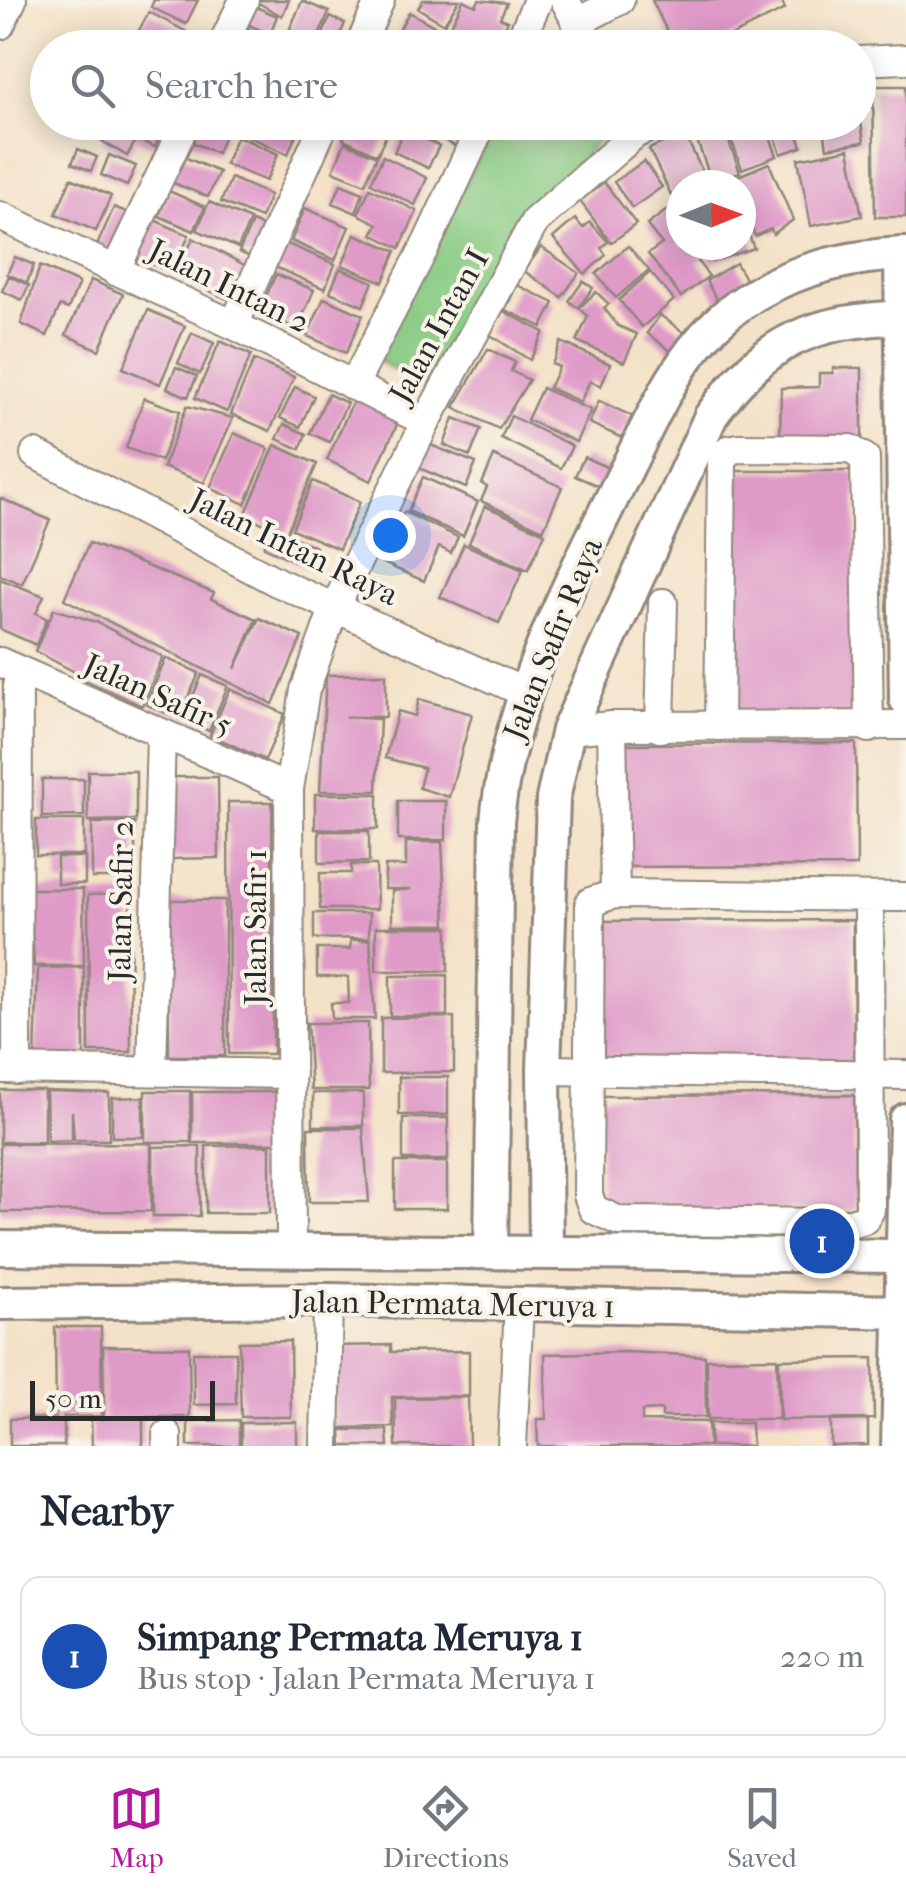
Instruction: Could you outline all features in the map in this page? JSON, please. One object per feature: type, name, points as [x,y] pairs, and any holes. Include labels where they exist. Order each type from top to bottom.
[{"type":"street","points":[[0,25],[12,0]]},
{"type":"street","points":[[230,30],[244,0]]},
{"type":"street","points":[[366,30],[380,0]]},
{"type":"street","points":[[525,30],[538,0]]},
{"type":"street","points":[[577,23],[620,0]]},
{"type":"street","points":[[876,60],[906,59]]},
{"type":"street","points":[[116,271],[178,140]]},
{"type":"street","points":[[234,324],[317,140]]},
{"type":"street","points":[[353,386],[428,241],[474,140]]},
{"type":"street","name":"Jalan Intan I","points":[[334,609],[426,422],[536,221],[626,140]]},
{"type":"street","name":"Jalan Intan 2","points":[[0,216],[234,324],[426,422]]},
{"type":"street","points":[[903,254],[906,698]]},
{"type":"street","name":"Jalan Safir Raya","points":[[491,1252],[496,822],[501,774],[526,693],[597,528],[671,381],[693,350],[747,300],[786,280],[829,264],[903,254]]},
{"type":"street","name":"Jalan Safir Raya","points":[[546,1252],[544,1070],[549,846],[568,730],[711,416],[733,385],[769,350],[790,339],[819,329],[904,317]]},
{"type":"street","points":[[719,726],[722,463],[728,450],[850,449],[865,458],[869,728]]},
{"type":"street","name":"Jalan Intan Raya","points":[[35,454],[334,609],[526,693]]},
{"type":"street","points":[[660,728],[663,603]]},
{"type":"street","name":"Jalan Safir 1","points":[[290,1251],[290,789],[304,690],[334,609]]},
{"type":"street","points":[[9,667],[9,1069],[291,1074]]},
{"type":"street","name":"Jalan Safir 5","points":[[9,667],[290,789]]},
{"type":"street","points":[[612,726],[615,894]]},
{"type":"street","points":[[568,730],[612,726],[906,726]]},
{"type":"street","name":"Jalan Safir 2","points":[[152,1069],[160,735]]},
{"type":"street","points":[[868,898],[872,1073],[870,1210],[865,1220],[850,1224],[606,1218],[594,1209],[588,1196],[590,902],[615,894],[906,897]]},
{"type":"street","points":[[544,1070],[906,1074]]},
{"type":"street","points":[[898,1446],[906,1120]]},
{"type":"street","name":"Jalan Permata Meruya 1","points":[[0,1248],[903,1256]]},
{"type":"street","points":[[325,1446],[328,1300]]},
{"type":"street","name":"Jalan Permata Meruya 1","points":[[0,1303],[328,1300],[902,1312]]},
{"type":"street","points":[[512,1446],[518,1304]]},
{"type":"green space","points":[[487,140],[598,140],[528,217],[436,393],[375,359]]},
{"type":"building","points":[[154,0],[198,0],[186,24],[151,7]]},
{"type":"building","points":[[253,0],[289,0],[282,16]]},
{"type":"building","points":[[423,0],[459,0],[444,24],[418,8]]},
{"type":"building","points":[[463,0],[476,6],[479,0],[507,3],[500,18],[508,21],[504,30],[459,30],[451,26]]},
{"type":"building","points":[[652,0],[781,0],[785,9],[743,30],[666,30]]},
{"type":"building","points":[[302,1],[329,12],[321,30],[289,30]]},
{"type":"building","points":[[249,4],[277,16],[272,30],[242,22]]},
{"type":"building","points":[[149,12],[183,30],[139,30]]},
{"type":"building","points":[[409,12],[441,30],[399,30]]},
{"type":"building","points":[[330,17],[345,23],[342,30],[325,30]]},
{"type":"building","points":[[876,86],[906,86],[906,217],[875,217]]},
{"type":"building","points":[[132,140],[135,142],[127,156],[102,141]]},
{"type":"building","points":[[138,140],[158,140],[155,147]]},
{"type":"building","points":[[187,140],[222,140],[217,153]]},
{"type":"building","points":[[235,140],[246,140],[278,154],[266,181],[225,164]]},
{"type":"building","points":[[256,140],[294,140],[288,154]]},
{"type":"building","points":[[345,140],[384,140],[377,155]]},
{"type":"building","points":[[400,140],[427,140],[439,146],[428,168],[394,152]]},
{"type":"building","points":[[669,140],[687,140],[702,170],[666,170],[666,184],[649,149]]},
{"type":"building","points":[[697,140],[728,140],[739,170],[708,170]]},
{"type":"building","points":[[732,140],[771,140],[777,156],[742,169]]},
{"type":"building","points":[[776,140],[800,140],[802,147],[781,154]]},
{"type":"building","points":[[826,140],[864,140],[864,142],[827,148]]},
{"type":"building","points":[[345,142],[377,156],[365,184],[333,171]]},
{"type":"building","points":[[78,149],[97,157],[91,171],[72,163]]},
{"type":"building","points":[[849,149],[862,216],[811,226],[798,159]]},
{"type":"building","points":[[109,155],[136,166],[127,186],[101,175]]},
{"type":"building","points":[[182,156],[219,172],[208,197],[171,182]]},
{"type":"building","points":[[383,156],[427,178],[415,205],[371,183]]},
{"type":"building","points":[[644,161],[662,187],[632,208],[614,182]]},
{"type":"building","points":[[769,163],[793,220],[773,234],[771,229],[756,236],[756,170],[752,170]]},
{"type":"building","points":[[71,178],[111,196],[96,231],[56,214]]},
{"type":"building","points":[[231,178],[270,195],[261,218],[221,202]]},
{"type":"building","points":[[604,182],[636,224],[611,243],[580,201]]},
{"type":"building","points":[[341,184],[363,193],[356,213],[333,203]]},
{"type":"building","points":[[370,188],[417,211],[400,248],[372,234],[378,224],[358,214]]},
{"type":"building","points":[[169,191],[205,207],[194,231],[159,216]]},
{"type":"building","points":[[209,202],[250,220],[238,248],[197,230]]},
{"type":"building","points":[[114,207],[131,214],[114,258],[95,250]]},
{"type":"building","points":[[305,208],[349,227],[335,260],[291,241]]},
{"type":"building","points":[[666,211],[666,260],[700,260],[709,276],[681,297],[648,254],[662,244],[647,225]]},
{"type":"building","points":[[147,217],[189,235],[173,273],[130,256]]},
{"type":"building","points":[[575,219],[583,228],[590,222],[608,242],[601,248],[606,255],[585,274],[553,238]]},
{"type":"building","points":[[252,222],[271,230],[259,261],[239,252]]},
{"type":"building","points":[[355,234],[396,251],[383,282],[342,265]]},
{"type":"building","points":[[193,238],[252,269],[238,304],[177,276]]},
{"type":"building","points":[[285,243],[335,264],[325,289],[275,267]]},
{"type":"building","points":[[628,246],[649,270],[616,298],[596,274]]},
{"type":"building","points":[[541,247],[579,273],[562,297],[524,271]]},
{"type":"building","points":[[15,257],[34,265],[27,283],[7,274]]},
{"type":"building","points":[[736,263],[749,286],[719,303],[706,281]]},
{"type":"building","points":[[40,266],[79,283],[68,309],[60,306],[47,336],[21,324]]},
{"type":"building","points":[[340,268],[373,282],[363,306],[330,292]]},
{"type":"building","points":[[650,272],[674,300],[642,327],[619,300]]},
{"type":"building","points":[[276,274],[314,290],[297,329],[259,312]]},
{"type":"building","points":[[9,276],[29,285],[22,300],[2,291]]},
{"type":"building","points":[[91,280],[123,294],[99,350],[66,335]]},
{"type":"building","points":[[583,281],[593,288],[578,308],[569,301]]},
{"type":"building","points":[[517,285],[554,303],[542,327],[505,310]]},
{"type":"building","points":[[596,292],[609,304],[604,308],[618,326],[637,334],[624,362],[577,341],[588,316],[579,308]]},
{"type":"building","points":[[324,298],[363,315],[346,353],[307,336]]},
{"type":"building","points":[[499,309],[544,332],[530,360],[487,333]]},
{"type":"building","points":[[148,310],[185,326],[160,384],[123,368]]},
{"type":"building","points":[[660,315],[686,334],[672,352],[647,333]]},
{"type":"building","points":[[192,333],[214,343],[200,374],[178,363]]},
{"type":"building","points":[[220,341],[251,355],[227,412],[195,398]]},
{"type":"building","points":[[561,342],[610,364],[601,386],[590,381],[580,402],[549,388],[559,367],[552,364]]},
{"type":"building","points":[[488,349],[515,362],[511,371],[529,380],[499,429],[454,407]]},
{"type":"building","points":[[254,360],[294,377],[270,431],[231,414]]},
{"type":"building","points":[[176,367],[197,376],[188,397],[167,388]]},
{"type":"building","points":[[833,368],[862,368],[862,443],[780,443],[781,388],[819,387],[819,373],[833,373]]},
{"type":"building","points":[[295,387],[314,396],[300,427],[280,418]]},
{"type":"building","points":[[542,388],[591,410],[576,442],[527,420]]},
{"type":"building","points":[[328,394],[347,403],[329,442],[310,433]]},
{"type":"building","points":[[355,397],[400,418],[371,481],[327,460]]},
{"type":"building","points":[[144,398],[180,411],[161,461],[126,448]]},
{"type":"building","points":[[599,401],[632,416],[622,438],[589,423]]},
{"type":"building","points":[[187,406],[233,418],[204,483],[163,467]]},
{"type":"building","points":[[511,416],[572,446],[561,468],[501,438]]},
{"type":"building","points":[[454,418],[481,429],[470,456],[444,445]]},
{"type":"building","points":[[284,424],[306,434],[300,449],[277,439]]},
{"type":"building","points":[[234,433],[269,449],[245,504],[210,488]]},
{"type":"building","points":[[428,444],[476,463],[466,488],[419,468]]},
{"type":"building","points":[[275,445],[317,464],[286,534],[316,547],[307,567],[264,547],[273,528],[245,515]]},
{"type":"building","points":[[494,456],[562,487],[543,530],[481,501],[487,487],[482,484]]},
{"type":"building","points":[[584,457],[613,470],[606,489],[575,476]]},
{"type":"building","points":[[732,471],[856,471],[856,715],[733,716]]},
{"type":"building","points":[[423,477],[478,502],[463,536],[408,511]]},
{"type":"building","points":[[313,481],[360,502],[339,549],[292,529]]},
{"type":"building","points":[[0,498],[50,520],[22,584],[0,575]]},
{"type":"building","points":[[485,506],[545,533],[528,570],[469,543]]},
{"type":"building","points":[[404,512],[458,537],[451,553],[439,547],[424,581],[381,562]]},
{"type":"building","points":[[89,543],[214,593],[211,599],[256,619],[235,669],[259,618],[302,637],[273,704],[64,599]]},
{"type":"building","points":[[464,544],[523,570],[499,623],[440,597]]},
{"type":"building","points":[[0,579],[44,596],[36,613],[47,619],[36,645],[0,629]]},
{"type":"building","points":[[54,609],[96,622],[163,657],[142,706],[74,675],[75,672],[35,651]]},
{"type":"building","points":[[166,658],[199,673],[179,719],[146,704]]},
{"type":"building","points":[[386,674],[386,717],[345,717],[380,719],[377,791],[320,791],[326,675]]},
{"type":"building","points":[[202,675],[228,686],[209,731],[183,719]]},
{"type":"building","points":[[230,689],[285,714],[265,760],[210,735]]},
{"type":"building","points":[[419,699],[472,714],[449,797],[419,788],[424,768],[385,758],[398,711],[415,716]]},
{"type":"building","points":[[856,743],[857,866],[619,867],[619,744]]},
{"type":"building","points":[[88,771],[136,771],[136,820],[88,821]]},
{"type":"building","points":[[171,777],[218,777],[219,858],[169,859]]},
{"type":"building","points":[[42,779],[84,779],[84,816],[42,817]]},
{"type":"building","points":[[315,794],[378,794],[378,829],[315,829]]},
{"type":"building","points":[[398,801],[446,801],[446,840],[398,840]]},
{"type":"building","points":[[228,802],[272,802],[273,1054],[229,1054]]},
{"type":"building","points":[[36,820],[84,820],[84,855],[36,855]]},
{"type":"building","points":[[92,823],[135,823],[135,878],[92,878]]},
{"type":"building","points":[[319,831],[369,831],[369,862],[319,863]]},
{"type":"building","points":[[406,842],[442,842],[446,925],[392,925],[392,891],[411,889],[385,889],[385,866],[406,866]]},
{"type":"building","points":[[57,857],[85,857],[85,884],[57,884]]},
{"type":"building","points":[[351,865],[376,865],[377,909],[320,909],[320,873],[351,873]]},
{"type":"building","points":[[30,889],[83,889],[84,966],[34,966]]},
{"type":"building","points":[[130,894],[131,1052],[89,1052],[88,895]]},
{"type":"building","points":[[168,900],[225,900],[225,1056],[169,1056]]},
{"type":"building","points":[[314,913],[369,913],[369,938],[314,939]]},
{"type":"building","points":[[853,920],[854,1066],[602,1067],[602,921]]},
{"type":"building","points":[[376,927],[448,927],[448,971],[376,971]]},
{"type":"building","points":[[351,940],[370,940],[375,1019],[332,1019],[331,1003],[349,1003],[348,977],[317,977],[317,949],[350,949]]},
{"type":"building","points":[[84,967],[84,1058],[35,1058],[38,968]]},
{"type":"building","points":[[447,975],[447,1016],[390,1016],[390,976]]},
{"type":"building","points":[[454,1017],[454,1072],[381,1073],[381,1018]]},
{"type":"building","points":[[307,1023],[368,1023],[369,1090],[311,1090]]},
{"type":"building","points":[[399,1077],[448,1077],[448,1115],[399,1115]]},
{"type":"building","points":[[0,1090],[44,1090],[44,1142],[0,1142]]},
{"type":"building","points":[[46,1091],[109,1093],[109,1140],[74,1140],[72,1111],[72,1140],[47,1141]]},
{"type":"building","points":[[145,1091],[190,1091],[191,1142],[145,1142]]},
{"type":"building","points":[[192,1092],[277,1092],[278,1143],[192,1143]]},
{"type":"building","points":[[313,1093],[363,1093],[363,1126],[313,1126]]},
{"type":"building","points":[[854,1095],[855,1210],[600,1211],[600,1096]]},
{"type":"building","points":[[143,1097],[143,1137],[112,1137],[112,1098]]},
{"type":"building","points":[[403,1118],[448,1118],[448,1160],[403,1160]]},
{"type":"building","points":[[308,1128],[363,1128],[369,1202],[309,1202]]},
{"type":"building","points":[[151,1143],[151,1211],[0,1212],[0,1144]]},
{"type":"building","points":[[270,1145],[270,1213],[206,1213],[206,1146]]},
{"type":"building","points":[[200,1146],[200,1216],[153,1216],[153,1147]]},
{"type":"building","points":[[395,1162],[447,1162],[447,1209],[395,1209]]},
{"type":"building","points":[[55,1327],[101,1327],[102,1416],[64,1417],[64,1446],[10,1446],[10,1419],[56,1418]]},
{"type":"building","points":[[290,1341],[291,1417],[241,1417],[239,1342]]},
{"type":"building","points":[[391,1345],[391,1352],[469,1351],[469,1396],[392,1397],[393,1427],[334,1428],[333,1346]]},
{"type":"building","points":[[103,1346],[189,1347],[190,1417],[143,1417],[143,1446],[92,1446],[91,1419],[104,1419]]},
{"type":"building","points":[[193,1352],[236,1352],[236,1404],[194,1405]]},
{"type":"building","points":[[545,1354],[705,1356],[706,1417],[662,1417],[662,1410],[642,1411],[642,1421],[708,1422],[709,1446],[538,1446],[537,1419],[546,1419]]},
{"type":"building","points":[[777,1358],[779,1419],[708,1419],[707,1359]]},
{"type":"building","points":[[873,1358],[874,1419],[780,1420],[779,1359]]},
{"type":"building","points":[[468,1397],[469,1446],[396,1446],[395,1398]]},
{"type":"building","points":[[239,1420],[239,1446],[188,1446],[188,1421]]},
{"type":"building","points":[[868,1420],[868,1445],[831,1446],[831,1421]]},
{"type":"building","points":[[297,1422],[297,1446],[241,1446],[241,1423]]},
{"type":"building","points":[[710,1423],[751,1423],[752,1446],[710,1446]]},
{"type":"building","points":[[341,1430],[387,1430],[388,1446],[342,1446]]},
{"type":"place","name":"Simpang Permata Meruya 1","points":[[822,1241]]}]
